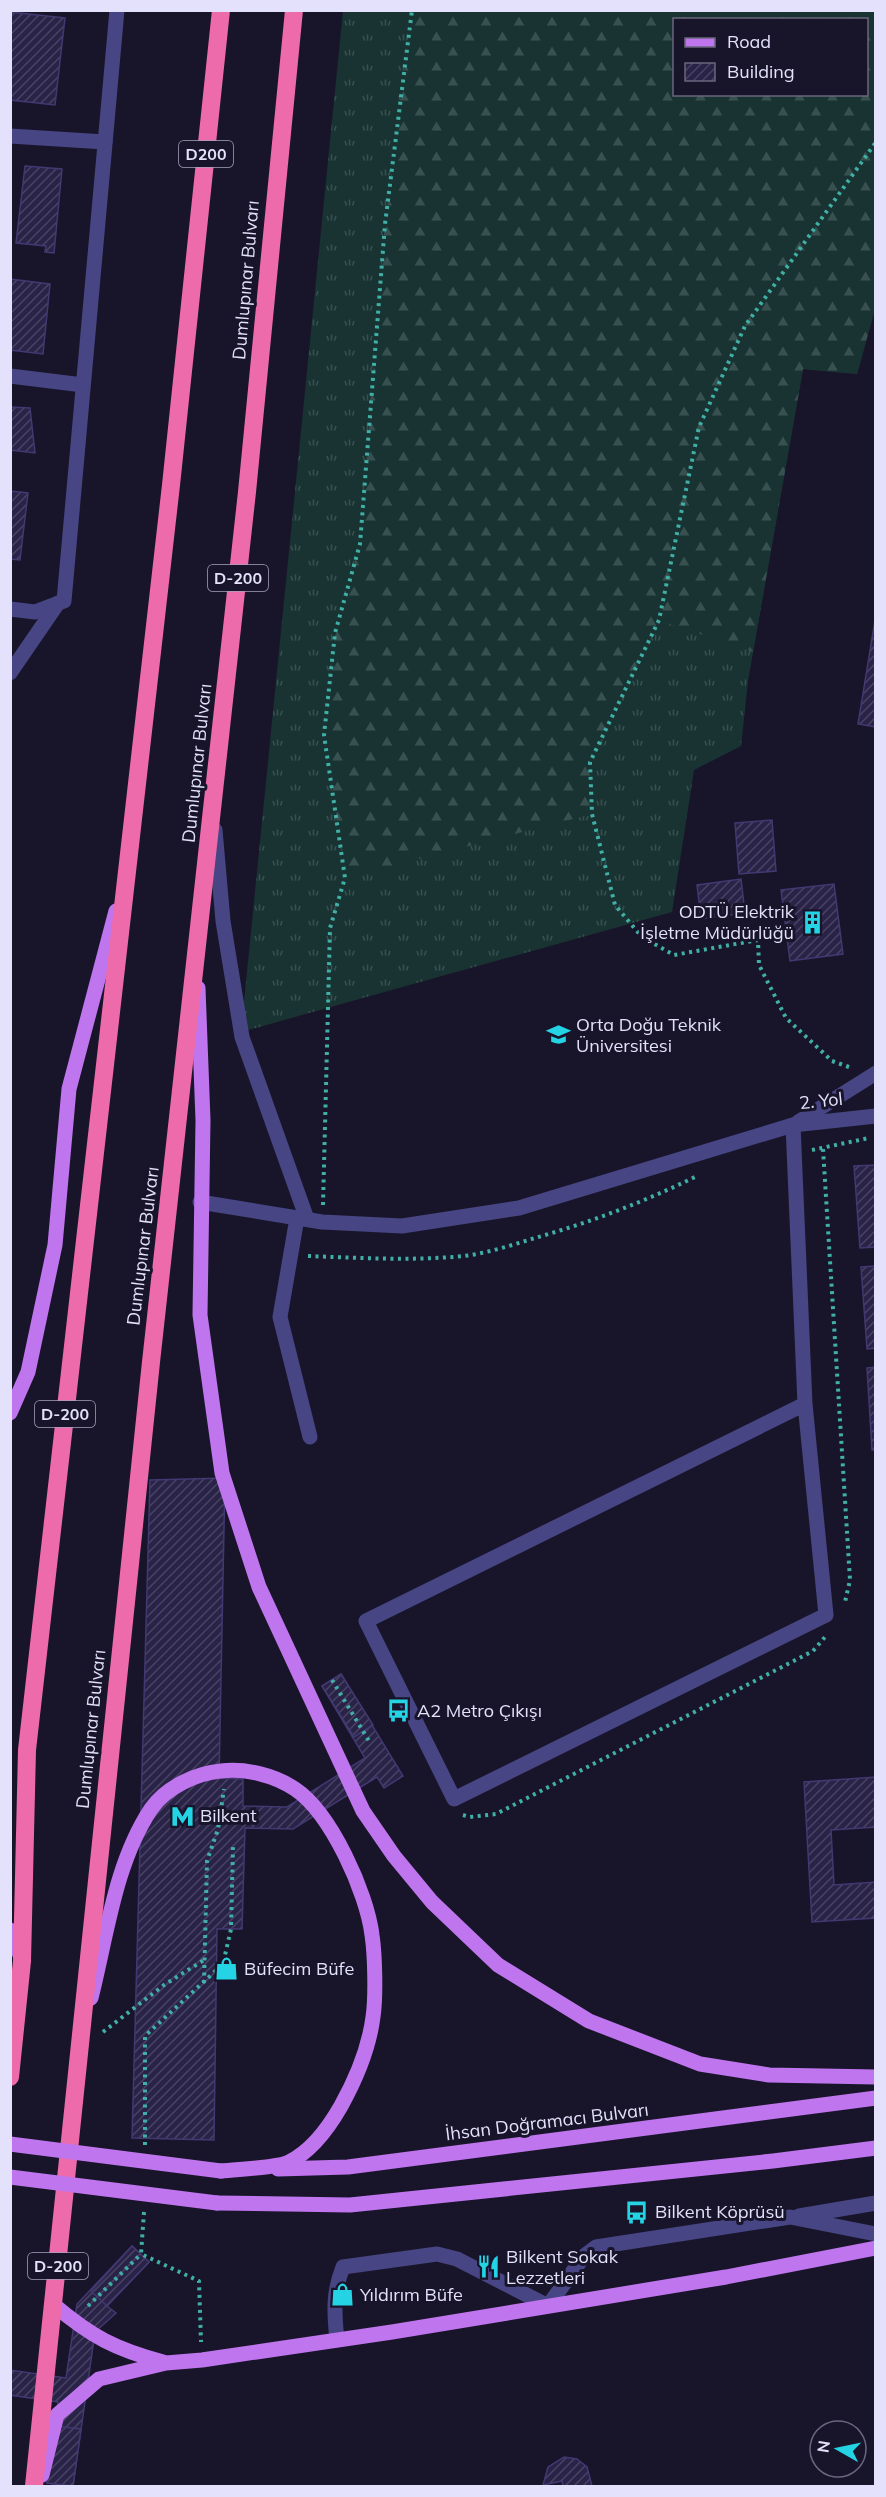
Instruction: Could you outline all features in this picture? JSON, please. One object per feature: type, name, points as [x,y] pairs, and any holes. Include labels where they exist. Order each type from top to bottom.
[{"type":"highway","name":"D200","points":[[192,297],[221,10]]},
{"type":"highway","name":"Dumlupınar Bulvarı","points":[[34,2487],[151,1362],[213,812],[294,10]]},
{"type":"highway","name":"D-200","points":[[10,2077],[22,1961],[27,1750],[192,297]]},
{"type":"main road","points":[[10,1413],[28,1372],[55,1245],[69,1089],[128,868]]},
{"type":"main road","points":[[197,953],[203,1120],[200,1315],[222,1473],[259,1587],[363,1811],[394,1856],[432,1902],[498,1965],[589,2021],[700,2064],[769,2075],[876,2077]]},
{"type":"main road","points":[[10,2144],[221,2171],[288,2163],[313,2144],[330,2124],[347,2096],[362,2060],[373,2016],[372,1935],[361,1892],[343,1851],[322,1819],[296,1790],[255,1773],[233,1769],[207,1772],[171,1790],[153,1806],[136,1835],[123,1868],[80,2048]]},
{"type":"main road","points":[[10,1930],[22,1961]]},
{"type":"main road","name":"İhsan Doğramacı Bulvarı","points":[[221,2171],[348,2167],[876,2098]]},
{"type":"main road","points":[[10,2177],[218,2203],[350,2205],[773,2161],[876,2148]]},
{"type":"main road","points":[[39,2487],[57,2415],[99,2379],[166,2363],[201,2361],[548,2306],[726,2277],[876,2248]]},
{"type":"main road","points":[[54,2305],[84,2331],[123,2352],[166,2363]]},
{"type":"street","points":[[10,609],[35,612],[64,601],[117,10]]},
{"type":"street","points":[[10,136],[105,142]]},
{"type":"street","points":[[10,376],[83,385]]},
{"type":"street","points":[[10,673],[58,603]]},
{"type":"street","points":[[213,812],[223,921],[242,1037],[309,1220],[289,1255],[280,1317],[310,1437]]},
{"type":"street","name":"2. Yol","points":[[793,1125],[873,1074]]},
{"type":"street","name":"2. Yol","points":[[793,1125],[876,1116]]},
{"type":"street","points":[[200,1203],[309,1220],[402,1226],[519,1208],[793,1125],[805,1404],[826,1615],[454,1799],[366,1621],[805,1404]]},
{"type":"street","points":[[337,2340],[333,2305],[336,2285],[343,2267],[437,2254],[457,2259],[548,2306],[584,2256],[596,2247],[876,2203]]},
{"type":"street","points":[[790,2217],[876,2234]]},
{"type":"path","points":[[309,1220],[330,928],[345,878],[324,735],[335,633],[360,544],[385,224],[412,10]]},
{"type":"path","points":[[873,1074],[832,1061],[786,1018],[759,965],[758,940],[674,955],[642,937],[615,905],[592,814],[590,762],[659,620],[699,427],[745,326],[876,142]]},
{"type":"path","points":[[795,1153],[824,1149],[876,1136]]},
{"type":"path","points":[[824,1149],[850,1580],[843,1610]]},
{"type":"path","points":[[289,1255],[393,1259],[464,1256],[496,1250],[579,1226],[648,1200],[701,1174]]},
{"type":"path","points":[[454,1812],[470,1817],[495,1814],[813,1652],[827,1635]]},
{"type":"path","points":[[332,1680],[369,1742]]},
{"type":"path","points":[[204,1983],[207,1861],[218,1829],[225,1785]]},
{"type":"path","points":[[231,1929],[233,1846]]},
{"type":"path","points":[[80,2048],[127,2012],[204,1959]]},
{"type":"path","points":[[88,2306],[141,2254]]},
{"type":"green space","points":[[343,11],[875,11],[875,309],[857,374],[803,369],[748,681],[741,746],[694,770],[672,912],[241,1032]]},
{"type":"green space","points":[[412,11],[875,11],[875,309],[857,374],[803,369],[753,652],[659,620],[590,762],[592,814],[345,878],[324,735],[335,633],[360,544],[385,224]]},
{"type":"building","points":[[10,12],[65,18],[55,105],[10,100]]},
{"type":"building","points":[[25,166],[62,169],[54,253],[45,252],[46,246],[16,243]]},
{"type":"building","points":[[10,279],[50,284],[43,354],[10,350]]},
{"type":"building","points":[[10,407],[30,408],[35,453],[10,450]]},
{"type":"building","points":[[10,491],[28,493],[20,560],[10,559]]},
{"type":"building","points":[[876,614],[876,727],[858,724]]},
{"type":"building","points":[[772,820],[776,871],[739,874],[735,823]]},
{"type":"building","points":[[741,879],[745,913],[701,919],[697,885]]},
{"type":"building","name":"ODTÜ Elektrik İşletme Müdürlüğü","points":[[834,884],[843,954],[790,961],[781,890]]},
{"type":"building","points":[[876,1165],[876,1247],[860,1248],[854,1166]]},
{"type":"building","points":[[876,1266],[876,1348],[867,1349],[861,1267]]},
{"type":"building","points":[[876,1367],[876,1450],[872,1450],[867,1368]]},
{"type":"building","points":[[225,1478],[219,1778],[243,1779],[243,1806],[287,1807],[365,1758],[322,1686],[341,1674],[403,1776],[384,1788],[377,1777],[293,1829],[245,1828],[242,1929],[217,1929],[214,2140],[132,2138],[150,1480]]},
{"type":"building","points":[[341,1674],[373,1725],[354,1737],[322,1686]]},
{"type":"building","points":[[876,1777],[876,1827],[831,1830],[834,1885],[876,1882],[876,1918],[812,1922],[804,1782]]},
{"type":"building","points":[[132,2246],[149,2262],[107,2306],[116,2313],[95,2332],[73,2486],[47,2483],[58,2402],[10,2395],[10,2370],[66,2378],[77,2304]]},
{"type":"building","points":[[132,2246],[149,2262],[107,2306],[91,2291]]},
{"type":"building","points":[[55,2426],[81,2429],[73,2486],[47,2483]]},
{"type":"building","points":[[564,2457],[577,2459],[587,2467],[592,2486],[563,2486],[562,2481],[543,2485],[548,2467]]},
{"type":"place","name":"ODTÜ Elektrik İşletme Müdürlüğü","points":[[812,922]]},
{"type":"place","name":"Orta Doğu Teknik Üniversitesi","points":[[558,1035]]},
{"type":"place","name":"A2 Metro Çıkışı","points":[[399,1711]]},
{"type":"place","name":"Bilkent","points":[[182,1816]]},
{"type":"place","name":"Büfecim Büfe","points":[[226,1969]]},
{"type":"place","name":"Bilkent Köprüsü","points":[[637,2212]]},
{"type":"place","name":"Bilkent Sokak Lezzetleri","points":[[488,2267]]},
{"type":"place","name":"Yıldırım Büfe","points":[[342,2295]]}]
